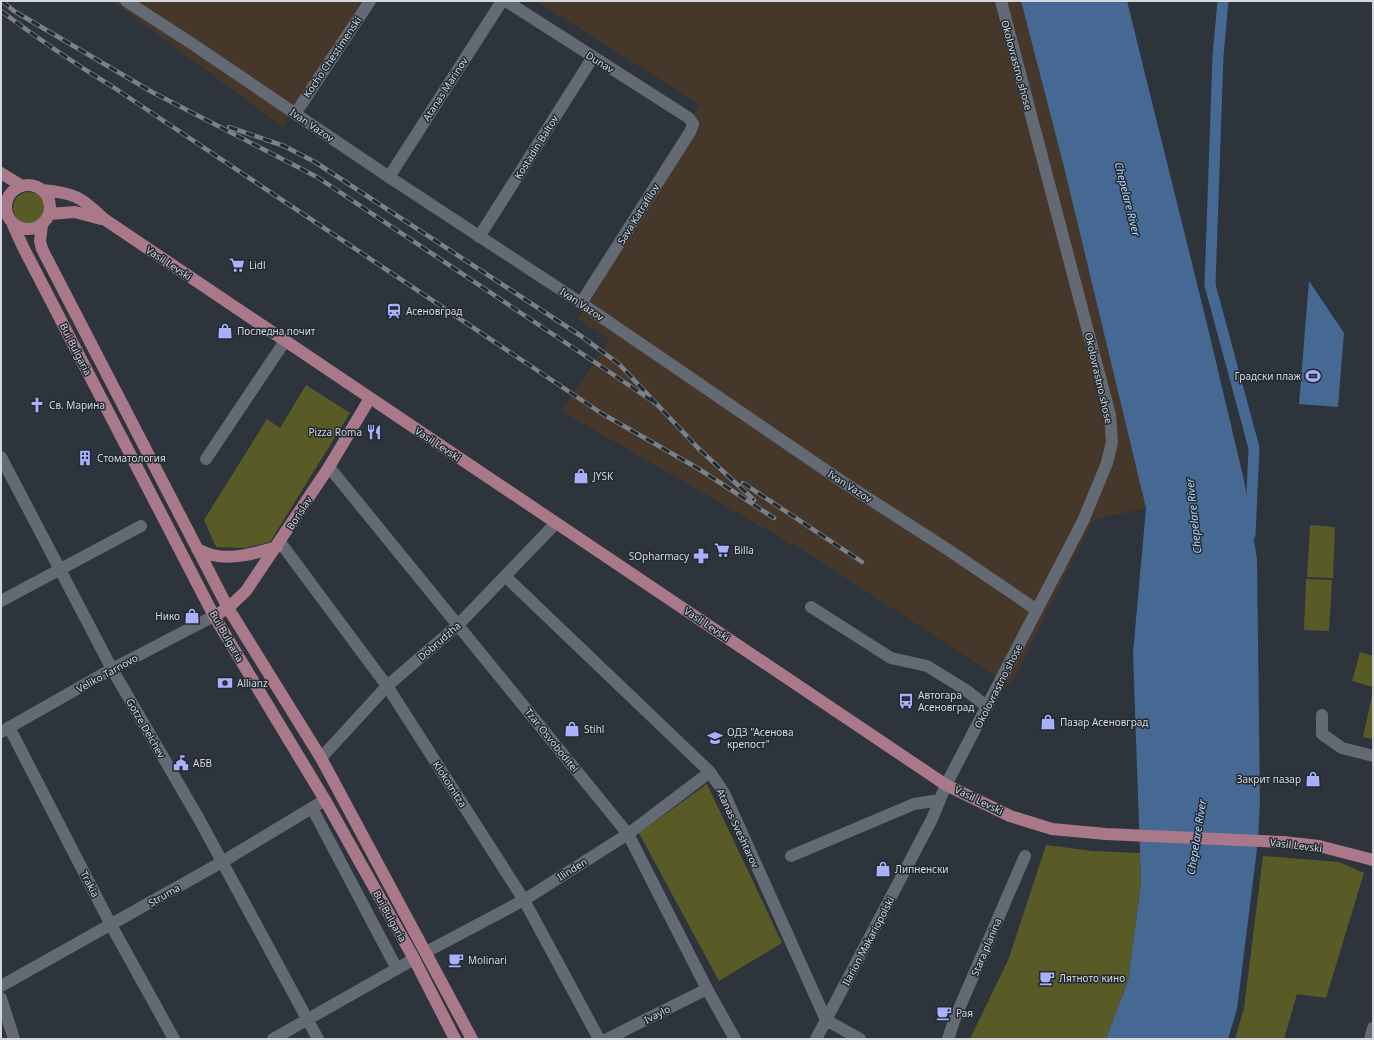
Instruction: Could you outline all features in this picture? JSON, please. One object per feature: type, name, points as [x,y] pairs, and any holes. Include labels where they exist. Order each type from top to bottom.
[{"type":"main road","points":[[1,173],[22,186]]},
{"type":"main road","points":[[22,186],[36,186],[42,190],[50,201],[50,208],[49,214],[42,225],[36,229],[25,230],[13,225],[3,206],[7,198],[15,189],[22,186]]},
{"type":"main road","name":"Vasil Levski","points":[[42,190],[66,193],[76,196],[87,203],[104,220],[946,785],[1010,816],[1052,828],[1106,834],[1283,842],[1319,846],[1373,860]]},
{"type":"main road","name":"Vasil Levski","points":[[49,214],[75,212],[104,220]]},
{"type":"main road","name":"Bui Bulgaria","points":[[13,225],[214,616],[325,800],[414,959],[455,1039]]},
{"type":"main road","name":"Bui Bulgaria","points":[[42,225],[40,240],[42,250],[228,608],[321,758],[472,1039]]},
{"type":"main road","name":"Borislav","points":[[214,616],[228,608],[246,591],[329,466],[370,398]]},
{"type":"main road","points":[[197,549],[211,555],[235,556],[250,554],[278,544]]},
{"type":"street","name":"Ivan Vazov","points":[[126,1],[191,43],[389,178],[581,303],[836,478],[947,549],[1037,610]]},
{"type":"street","name":"Kocho Chestimenski","points":[[294,114],[370,1]]},
{"type":"street","name":"Atanas Marinov","points":[[389,178],[502,1]]},
{"type":"street","name":"Dunav","points":[[506,1],[689,118],[693,124]]},
{"type":"street","name":"Okolovrastno shose","points":[[946,785],[1083,521],[1107,463],[1112,442],[1110,415],[1001,1]]},
{"type":"street","name":"Kostadin Baltov","points":[[479,237],[593,57]]},
{"type":"street","name":"Sava Katrafilov","points":[[581,303],[690,132],[693,124]]},
{"type":"street","points":[[206,459],[286,341]]},
{"type":"street","name":"Gotze Delchev","points":[[1,457],[5,473],[61,569],[112,669],[222,862],[318,1039]]},
{"type":"street","name":"Tzar Osvoboditel","points":[[329,466],[628,834],[735,1039]]},
{"type":"street","name":"Dobrudzha","points":[[321,758],[387,686],[458,625],[556,523]]},
{"type":"street","points":[[1,601],[141,526]]},
{"type":"street","name":"Klokotnitza","points":[[278,544],[387,686],[524,900],[599,1039]]},
{"type":"street","name":"Atanas Sveshtarov","points":[[506,576],[710,772],[724,793],[826,1020]]},
{"type":"street","points":[[811,607],[891,658],[927,666],[966,690],[987,707]]},
{"type":"street","name":"Veliko Tarnovo","points":[[5,730],[112,669],[214,616]]},
{"type":"street","points":[[1322,715],[1322,734],[1342,748],[1373,756]]},
{"type":"street","name":"Trakia","points":[[5,730],[174,1039]]},
{"type":"street","name":"Ilinden","points":[[426,952],[524,900],[628,834],[710,772]]},
{"type":"street","name":"Ilarion Makariopolski","points":[[816,1039],[932,819],[946,785]]},
{"type":"street","name":"Struma","points":[[1,986],[222,862],[325,800]]},
{"type":"street","points":[[791,856],[914,804],[940,800]]},
{"type":"street","points":[[312,808],[397,969]]},
{"type":"street","name":"Stara planina","points":[[948,1039],[955,1018],[1025,856]]},
{"type":"street","points":[[273,1039],[414,959]]},
{"type":"street","name":"Ivaylo","points":[[607,1039],[708,989]]},
{"type":"street","points":[[1,998],[14,1039]]},
{"type":"street","points":[[826,1020],[860,1039]]},
{"type":"street","points":[[1370,1039],[1373,1028]]},
{"type":"shaded area","points":[[112,1],[362,1],[283,127]]},
{"type":"shaded area","points":[[536,1],[1021,1],[1064,167],[1146,508],[1093,520],[1010,686],[816,558],[561,411],[610,340],[578,319],[700,105]]},
{"type":"green space","points":[[29,192],[40,197],[45,208],[40,219],[29,224],[18,219],[13,208],[18,197]]},
{"type":"green space","points":[[306,385],[350,413],[270,542],[245,548],[216,547],[204,520],[267,419],[280,428]]},
{"type":"green space","points":[[1310,525],[1335,527],[1333,578],[1307,577]]},
{"type":"green space","points":[[1306,579],[1332,580],[1329,631],[1304,630]]},
{"type":"green space","points":[[1360,652],[1373,656],[1373,687],[1352,681]]},
{"type":"green space","points":[[1373,696],[1373,739],[1363,737]]},
{"type":"green space","points":[[707,784],[782,943],[719,981],[639,833]]},
{"type":"green space","points":[[1046,845],[1093,851],[1140,853],[1141,883],[1128,981],[1106,1039],[970,1039],[1009,958]]},
{"type":"green space","points":[[1263,856],[1339,862],[1364,873],[1326,998],[1297,994],[1284,1039],[1235,1039],[1244,1008]]},
{"type":"water","name":"Chepelare River","points":[[1021,1],[1127,1],[1244,480],[1257,559],[1260,803],[1258,841],[1237,1009],[1228,1039],[1106,1039],[1128,981],[1141,883],[1133,653],[1146,508],[1064,167]]},
{"type":"water","points":[[1309,281],[1344,333],[1338,407],[1299,404]]},
{"type":"waterway","points":[[1223,1],[1218,56],[1210,285],[1254,448],[1250,535]]},
{"type":"railway","points":[[2,1],[14,11],[152,92],[317,177],[655,403]]},
{"type":"railway","points":[[1,11],[70,60],[113,87],[601,413],[699,469],[774,518]]},
{"type":"railway","points":[[229,127],[284,146],[315,162],[581,336],[619,364],[699,449],[754,500]]},
{"type":"railway","points":[[743,483],[862,562]]},
{"type":"place","name":"Lidl","points":[[237,265]]},
{"type":"place","name":"Асеновград","points":[[394,311]]},
{"type":"place","name":"Последна почит","points":[[225,331]]},
{"type":"place","name":"Градски плаж","points":[[1313,376]]},
{"type":"place","name":"Св. Марина","points":[[37,405]]},
{"type":"place","name":"Pizza Roma","points":[[374,432]]},
{"type":"place","name":"Стоматология","points":[[85,458]]},
{"type":"place","name":"JYSK","points":[[581,476]]},
{"type":"place","name":"Billa","points":[[722,550]]},
{"type":"place","name":"SOpharmacy","points":[[701,556]]},
{"type":"place","name":"Нико","points":[[192,616]]},
{"type":"place","name":"Allianz","points":[[225,683]]},
{"type":"place","name":"Автогара Асеновград","points":[[906,701]]},
{"type":"place","name":"Пазар Асеновград","points":[[1048,722]]},
{"type":"place","name":"Stihl","points":[[572,729]]},
{"type":"place","name":"ОДЗ \"Асенова крепост\"","points":[[715,738]]},
{"type":"place","name":"АБВ","points":[[181,763]]},
{"type":"place","name":"Закрит пазар","points":[[1313,779]]},
{"type":"place","name":"Липненски","points":[[883,869]]},
{"type":"place","name":"Molinari","points":[[456,960]]},
{"type":"place","name":"Лятното кино","points":[[1047,978]]},
{"type":"place","name":"Рая","points":[[944,1013]]}]
